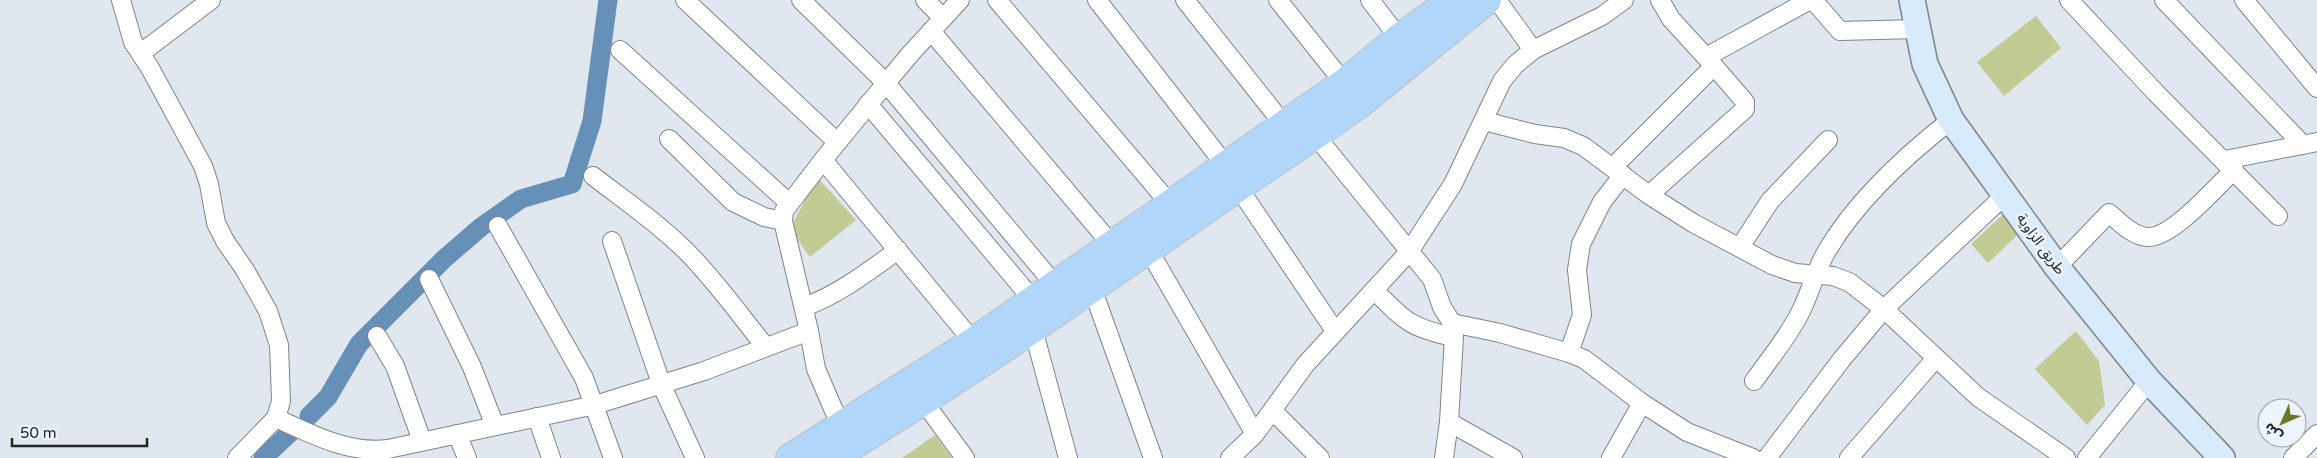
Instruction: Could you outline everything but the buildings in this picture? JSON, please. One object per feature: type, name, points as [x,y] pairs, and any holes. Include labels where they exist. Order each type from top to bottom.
[{"type":"main road","points":[[1232,176],[1284,125],[1344,83],[1399,38],[1453,0]]},
{"type":"main road","points":[[790,458],[841,427],[981,351],[1033,328],[1092,288],[1142,239],[1232,176],[1315,135],[1358,105],[1487,0]]},
{"type":"main road","points":[[832,458],[924,402],[981,351],[1033,300],[1112,245],[1142,239]]},
{"type":"street","points":[[121,0],[128,28],[203,166],[209,184],[216,223],[268,311],[279,345],[281,401],[276,418],[237,458]]},
{"type":"street","points":[[141,53],[211,0]]},
{"type":"street","points":[[686,0],[837,142]]},
{"type":"street","points":[[801,0],[886,84],[1055,285]]},
{"type":"street","points":[[925,0],[943,18]]},
{"type":"street","points":[[841,427],[816,369],[804,307],[783,221],[784,211],[868,104],[960,0]]},
{"type":"street","points":[[997,0],[1178,214]]},
{"type":"street","points":[[1097,0],[1232,176],[1335,332]]},
{"type":"street","points":[[1185,0],[1284,125]]},
{"type":"street","points":[[1278,0],[1344,83]]},
{"type":"street","points":[[1370,0],[1399,38]]},
{"type":"street","points":[[1497,0],[1533,50]]},
{"type":"street","points":[[1230,458],[1255,434],[1305,365],[1409,252],[1453,184],[1502,81],[1515,65],[1533,50],[1602,16],[1624,0]]},
{"type":"street","points":[[1649,195],[1745,109],[1745,102],[1671,19],[1660,0]]},
{"type":"street","points":[[1569,353],[1582,315],[1577,270],[1581,244],[1618,171],[1710,62],[1810,0]]},
{"type":"street","points":[[1813,0],[1840,31],[1917,29]]},
{"type":"street","name":"طريق الزاوية","points":[[1912,0],[1926,64],[1951,120],[2057,267],[2149,381],[2222,458]]},
{"type":"street","points":[[2069,0],[2156,93],[2278,216]]},
{"type":"street","points":[[2164,0],[2310,147]]},
{"type":"street","points":[[2244,0],[2317,88]]},
{"type":"street","points":[[931,31],[1112,245]]},
{"type":"street","points":[[620,50],[789,203]]},
{"type":"street","points":[[868,104],[1033,300]]},
{"type":"street","points":[[1754,381],[1800,313],[1809,294],[1814,275],[1838,234],[1860,206],[1916,148],[1951,120]]},
{"type":"street","points":[[1484,122],[1535,134],[1564,138],[1583,146],[1649,195],[1693,223],[1772,265],[1795,273],[1833,276],[1849,282],[1884,309],[1978,397],[2066,458]]},
{"type":"street","points":[[1315,135],[1432,279],[1453,330],[1449,422],[1444,458]]},
{"type":"street","points":[[669,139],[733,202],[764,217],[783,221]]},
{"type":"street","points":[[1740,247],[1770,201],[1828,140]]},
{"type":"street","points":[[2057,267],[2109,213],[2131,231],[2149,237],[2164,233],[2179,222],[2229,165],[2310,147]]},
{"type":"street","points":[[823,160],[981,351]]},
{"type":"street","points":[[593,176],[651,220],[686,250],[712,279],[765,346]]},
{"type":"street","points":[[1767,458],[1842,360],[1884,309],[2005,195]]},
{"type":"street","points":[[498,226],[584,378],[613,458]]},
{"type":"street","points":[[1142,239],[1255,434]]},
{"type":"street","points":[[612,241],[662,386],[695,458]]},
{"type":"street","points":[[804,307],[815,303],[865,274],[898,250]]},
{"type":"street","points":[[429,279],[472,367],[495,426]]},
{"type":"street","points":[[1092,288],[1153,458]]},
{"type":"street","points":[[1374,290],[1402,318],[1416,327],[1500,333],[1584,359],[1642,403],[1687,432],[1753,458]]},
{"type":"street","points":[[1033,328],[1068,458]]},
{"type":"street","points":[[276,418],[320,437],[355,449],[374,451],[595,405],[704,372],[765,346],[809,331]]},
{"type":"street","points":[[377,336],[395,366],[422,441]]},
{"type":"street","points":[[1849,458],[1936,358]]},
{"type":"street","points":[[2087,458],[2149,381]]},
{"type":"street","points":[[924,402],[965,458]]},
{"type":"street","points":[[1611,458],[1642,403]]},
{"type":"street","points":[[1273,411],[1320,458]]},
{"type":"street","points":[[537,417],[551,458]]},
{"type":"street","points":[[1449,422],[1513,458]]},
{"type":"street","points":[[457,434],[467,458]]},
{"type":"street","points":[[2293,458],[2317,434]]},
{"type":"waterway","points":[[309,416],[328,397],[359,344],[444,259],[481,227],[521,199],[572,184],[592,121],[608,0]]},
{"type":"waterway","points":[[263,458],[291,432]]}]
